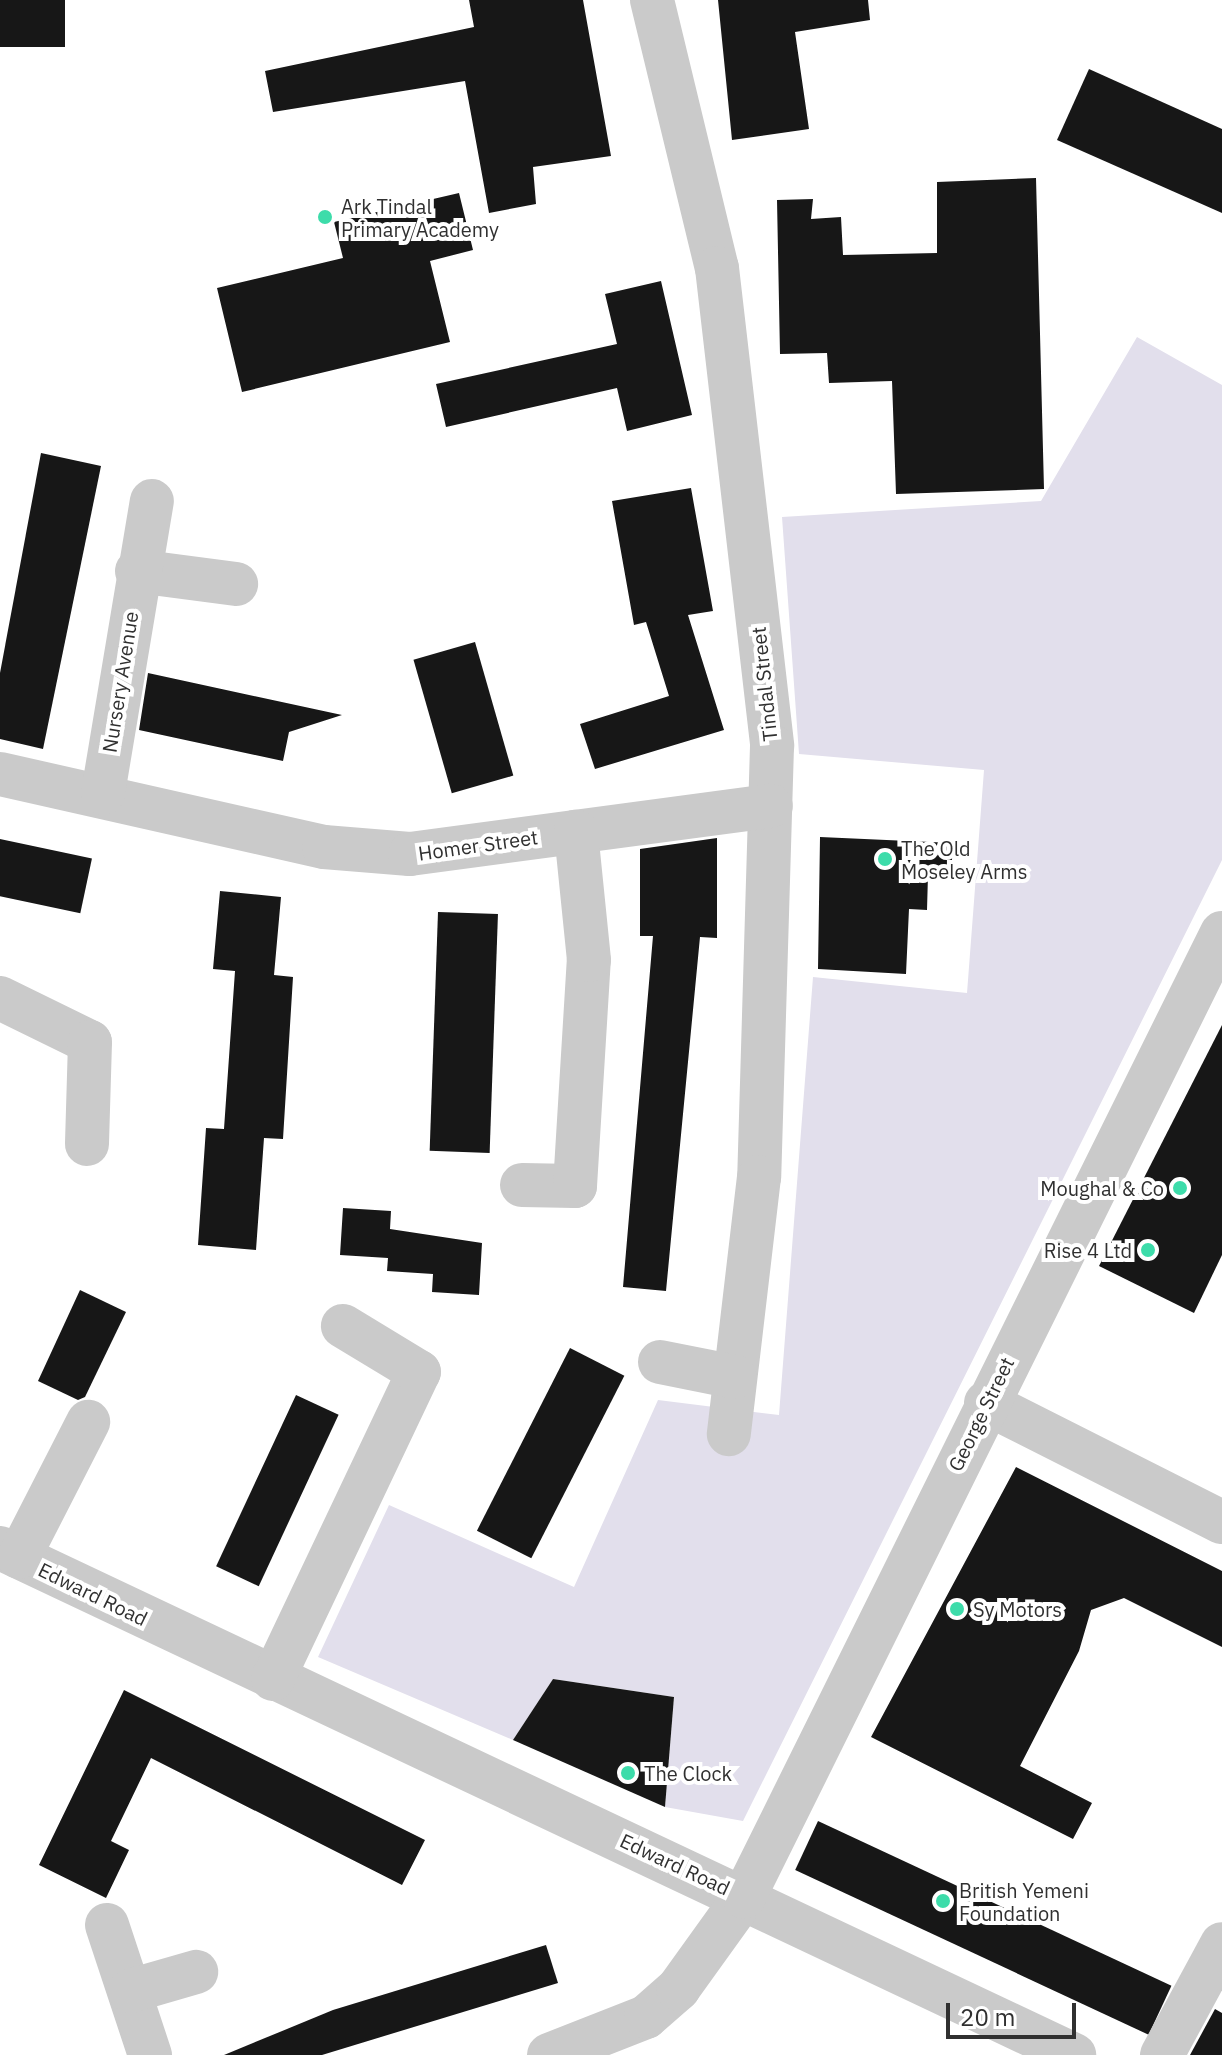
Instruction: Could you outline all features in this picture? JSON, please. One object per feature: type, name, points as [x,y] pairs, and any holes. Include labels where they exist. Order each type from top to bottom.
[{"type":"street","name":"Tindal Street","points":[[652,0],[717,268],[772,746],[759,1177],[729,1434]]},
{"type":"street","name":"Nursery Avenue","points":[[103,793],[137,571],[152,501]]},
{"type":"street","points":[[137,571],[236,584]]},
{"type":"street","name":"Homer Street","points":[[0,774],[103,793],[324,847],[410,854],[771,806]]},
{"type":"street","points":[[522,1185],[575,1186],[589,960],[576,832]]},
{"type":"street","name":"George Street","points":[[549,2055],[646,2017],[678,1989],[744,1897],[986,1403],[1222,933]]},
{"type":"street","points":[[0,998],[90,1042],[87,1144]]},
{"type":"street","points":[[273,1679],[419,1372],[343,1326]]},
{"type":"street","points":[[660,1362],[735,1377]]},
{"type":"street","points":[[986,1403],[1222,1522]]},
{"type":"street","points":[[9,1553],[88,1422]]},
{"type":"street","name":"Edward Road","points":[[9,1553],[1074,2055]]},
{"type":"street","points":[[107,1925],[150,2055]]},
{"type":"street","points":[[1162,2055],[1222,1944]]},
{"type":"street","points":[[130,1991],[196,1972]]},
{"type":"shaded area","points":[[1137,337],[1222,385],[1222,860],[743,1821],[665,1807],[674,1697],[553,1679],[513,1740],[318,1657],[389,1505],[574,1587],[658,1400],[779,1415],[813,977],[967,993],[984,770],[799,754],[782,517],[1041,501]]},
{"type":"building","points":[[0,0],[65,0],[65,47],[0,47]]},
{"type":"building","points":[[469,0],[583,0],[611,156],[533,167],[536,204],[489,213],[465,81],[273,112],[265,71],[474,27]]},
{"type":"building","points":[[718,0],[868,0],[870,20],[795,32],[809,129],[732,140]]},
{"type":"building","points":[[1089,69],[1222,129],[1222,213],[1057,140]]},
{"type":"building","points":[[1036,178],[1044,489],[896,494],[892,381],[829,383],[827,353],[780,354],[777,200],[813,199],[811,219],[841,217],[843,255],[937,253],[937,182]]},
{"type":"building","points":[[459,193],[473,250],[430,261],[450,342],[242,392],[217,288],[343,258],[334,222]]},
{"type":"building","points":[[661,281],[692,415],[627,431],[617,388],[446,427],[436,384],[617,344],[605,294]]},
{"type":"building","points":[[41,453],[101,466],[43,749],[0,739],[0,673]]},
{"type":"building","points":[[691,488],[713,611],[688,615],[724,730],[595,769],[580,724],[669,696],[646,622],[634,625],[612,501]]},
{"type":"building","points":[[475,642],[513,776],[452,793],[413,660]]},
{"type":"building","points":[[148,673],[342,715],[289,732],[283,761],[139,730]]},
{"type":"building","points":[[820,837],[953,843],[951,876],[928,875],[927,910],[909,909],[906,974],[818,969]]},
{"type":"building","points":[[717,838],[717,938],[700,937],[666,1291],[623,1287],[653,936],[640,936],[640,849]]},
{"type":"building","points":[[0,839],[92,859],[80,913],[0,896]]},
{"type":"building","points":[[220,891],[281,897],[274,975],[293,977],[283,1139],[264,1138],[256,1250],[198,1245],[206,1128],[224,1129],[235,971],[213,969]]},
{"type":"building","points":[[438,912],[498,914],[490,1153],[430,1151]]},
{"type":"building","points":[[1222,1025],[1222,1255],[1194,1313],[1099,1266]]},
{"type":"building","points":[[343,1208],[391,1211],[390,1229],[482,1243],[479,1295],[432,1292],[433,1274],[387,1271],[388,1258],[340,1255]]},
{"type":"building","points":[[80,1290],[126,1312],[85,1397],[78,1400],[38,1381]]},
{"type":"building","points":[[570,1348],[624,1376],[531,1558],[477,1531]]},
{"type":"building","points":[[296,1395],[339,1415],[259,1586],[216,1566]]},
{"type":"building","points":[[1016,1467],[1222,1571],[1222,1647],[1124,1598],[1091,1610],[1079,1651],[1020,1766],[1092,1803],[1073,1839],[871,1737]]},
{"type":"building","name":"The Clock","points":[[553,1679],[674,1697],[665,1807],[513,1740]]},
{"type":"building","points":[[124,1690],[425,1840],[402,1885],[151,1758],[111,1841],[129,1850],[106,1898],[39,1865]]},
{"type":"building","points":[[818,1821],[1171,1986],[1149,2035],[795,1870]]},
{"type":"building","points":[[546,1945],[558,1983],[322,2055],[224,2055],[333,2010]]},
{"type":"building","points":[[1215,2009],[1222,2013],[1222,2055],[1190,2055]]},
{"type":"place","name":"Ark Tindal Primary Academy","points":[[325,217]]},
{"type":"place","name":"The Old Moseley Arms","points":[[885,859]]},
{"type":"place","name":"Moughal & Co","points":[[1180,1188]]},
{"type":"place","name":"Rise 4 Ltd","points":[[1148,1250]]},
{"type":"place","name":"Sy Motors","points":[[957,1609]]},
{"type":"place","name":"The Clock","points":[[628,1773]]},
{"type":"place","name":"British Yemeni Foundation","points":[[943,1901]]}]
